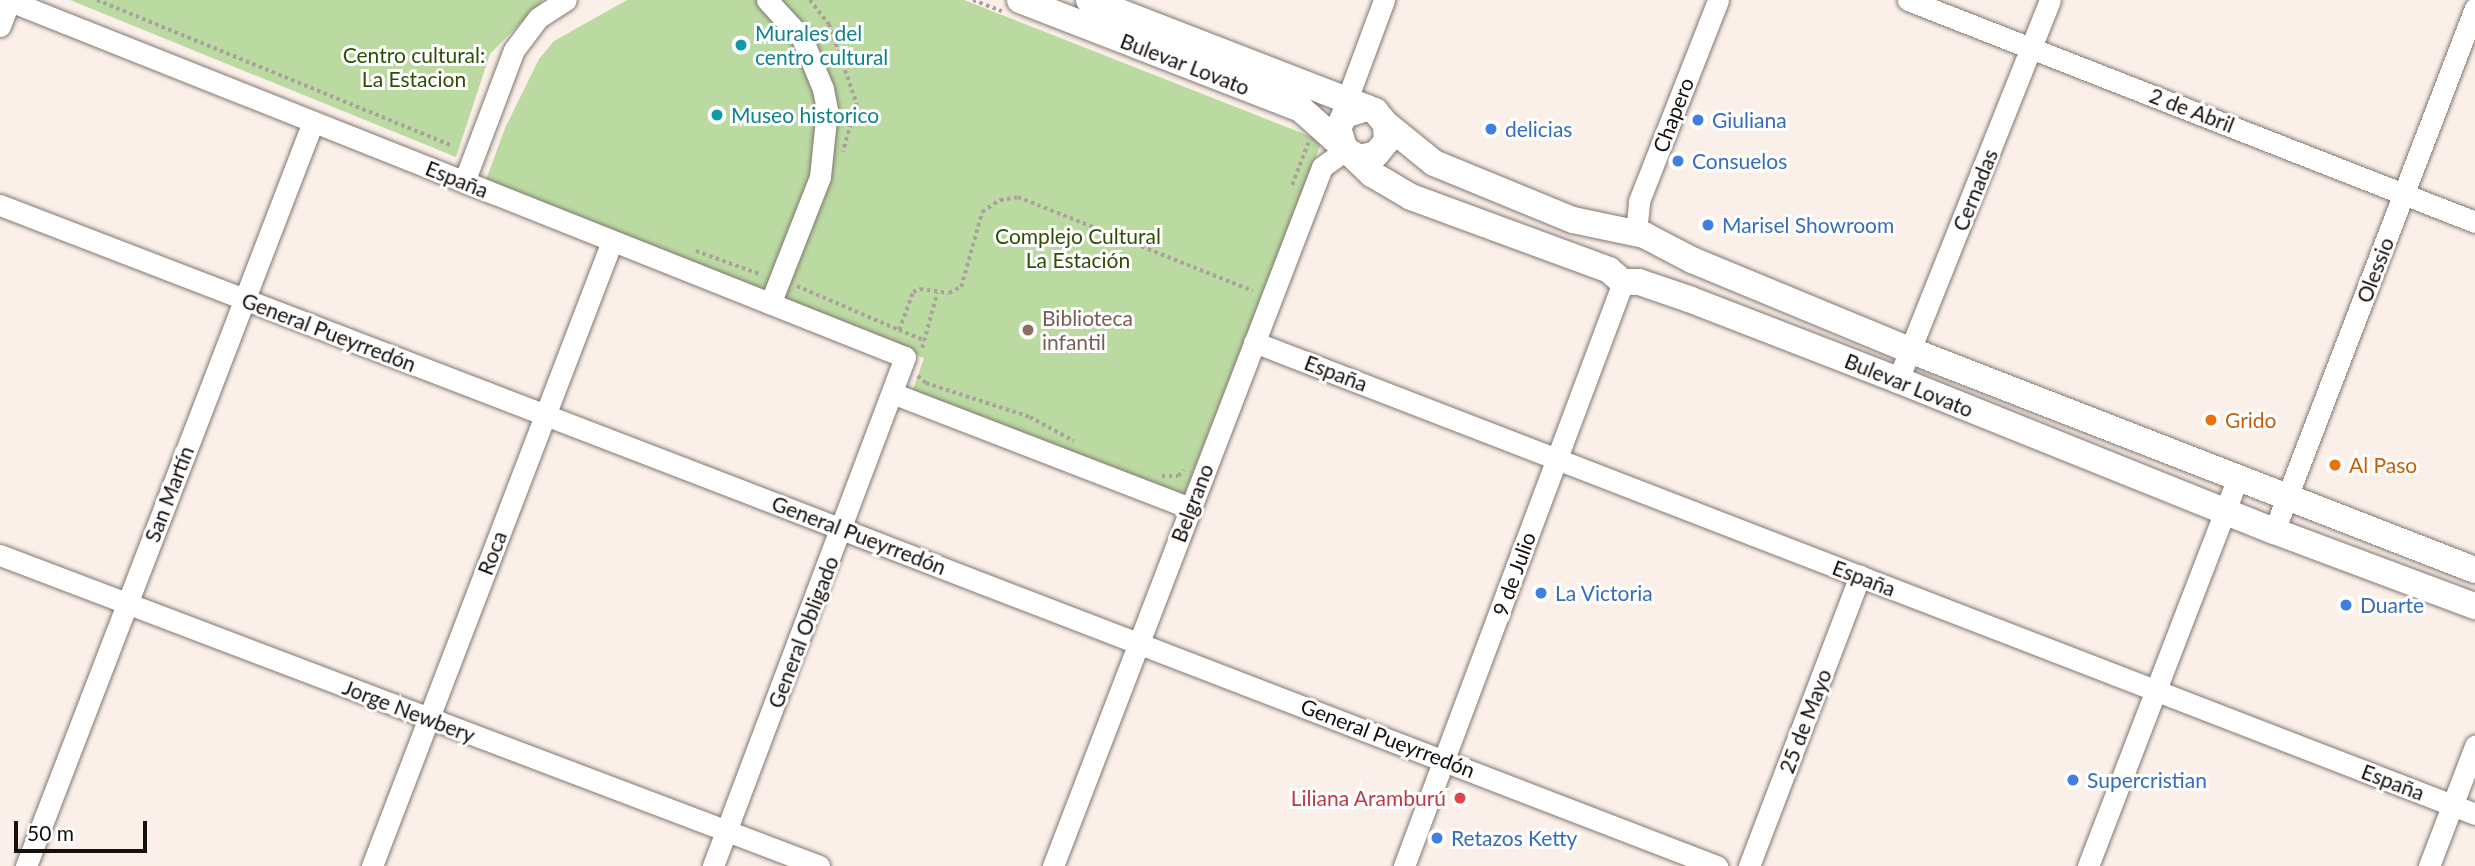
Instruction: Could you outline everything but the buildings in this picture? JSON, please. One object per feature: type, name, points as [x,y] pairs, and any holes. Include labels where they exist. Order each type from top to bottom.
[{"type":"main road","name":"Bulevar Lovato","points":[[1020,0],[1057,7],[1573,220],[1638,234],[1912,351],[2287,500],[2475,570]]},
{"type":"main road","name":"Bulevar Lovato","points":[[1089,0],[1354,129],[1372,174],[1411,197],[1898,380],[2274,531],[2475,606]]},
{"type":"main road","name":"9 de Julio","points":[[1638,234],[1656,264],[1623,278],[1607,246],[1638,234]]},
{"type":"street","points":[[464,182],[514,50],[538,18],[566,0]]},
{"type":"street","points":[[767,0],[802,38],[823,89],[827,110],[820,177],[770,304]]},
{"type":"street","name":"Belgrano","points":[[1053,866],[1322,166],[1354,129],[1384,0]]},
{"type":"street","name":"Chapero","points":[[1638,234],[1639,201],[1718,0]]},
{"type":"street","name":"2 de Abril","points":[[1908,0],[2475,222]]},
{"type":"street","name":"Cernadas","points":[[1898,380],[1912,351],[2050,0]]},
{"type":"street","points":[[0,26],[10,1]]},
{"type":"street","name":"España","points":[[10,1],[914,361]]},
{"type":"street","name":"Olessio","points":[[2274,531],[2475,8]]},
{"type":"street","name":"San Martín","points":[[26,866],[313,122]]},
{"type":"street","name":"General Pueyrredón","points":[[0,205],[1717,866]]},
{"type":"street","name":"Roca","points":[[372,866],[612,241]]},
{"type":"street","name":"9 de Julio","points":[[1404,866],[1623,278]]},
{"type":"street","name":"España","points":[[1254,342],[2475,814]]},
{"type":"street","name":"General Obligado","points":[[713,866],[843,529],[892,393],[914,361]]},
{"type":"street","points":[[892,393],[1190,508]]},
{"type":"street","points":[[2088,866],[2237,480]]},
{"type":"street","name":"Jorge Newbery","points":[[0,555],[819,866]]},
{"type":"street","name":"25 de Mayo","points":[[1749,866],[1860,576]]},
{"type":"street","points":[[2430,866],[2475,746]]},
{"type":"path","points":[[97,0],[450,145]]},
{"type":"path","points":[[810,0],[829,24],[857,104],[853,129],[838,162]]},
{"type":"path","points":[[1288,197],[1312,132]]},
{"type":"path","points":[[899,330],[912,292],[920,289],[937,293],[961,287],[966,277],[982,212],[1000,200],[1018,197],[1253,292],[1255,288],[1250,300]]},
{"type":"path","points":[[795,282],[799,289],[924,340]]},
{"type":"path","points":[[937,293],[924,340],[914,361],[926,383],[1030,417],[1087,446]]},
{"type":"path","points":[[1149,471],[1178,476],[1190,463]]},
{"type":"green space","name":"Centro cultural: La Estacion","points":[[70,0],[543,0],[490,54],[456,157]]},
{"type":"green space","name":"Complejo Cultural La Estación","points":[[627,0],[964,0],[1322,141],[1183,498],[912,392],[924,358],[486,180],[505,128],[539,59],[554,41]]},
{"type":"place","name":"Murales del centro cultural","points":[[741,45]]},
{"type":"place","name":"Museo historico","points":[[717,115]]},
{"type":"place","name":"Giuliana","points":[[1698,120]]},
{"type":"place","name":"delicias","points":[[1491,129]]},
{"type":"place","name":"Consuelos","points":[[1678,161]]},
{"type":"place","name":"Marisel Showroom","points":[[1708,225]]},
{"type":"place","name":"Biblioteca infantil","points":[[1028,330]]},
{"type":"place","name":"Grido","points":[[2211,420]]},
{"type":"place","name":"Al Paso","points":[[2335,465]]},
{"type":"place","name":"La Victoria","points":[[1541,593]]},
{"type":"place","name":"Duarte","points":[[2346,605]]},
{"type":"place","name":"Supercristian","points":[[2073,780]]},
{"type":"place","name":"Liliana Aramburú","points":[[1460,798]]},
{"type":"place","name":"Retazos Ketty","points":[[1437,838]]}]
